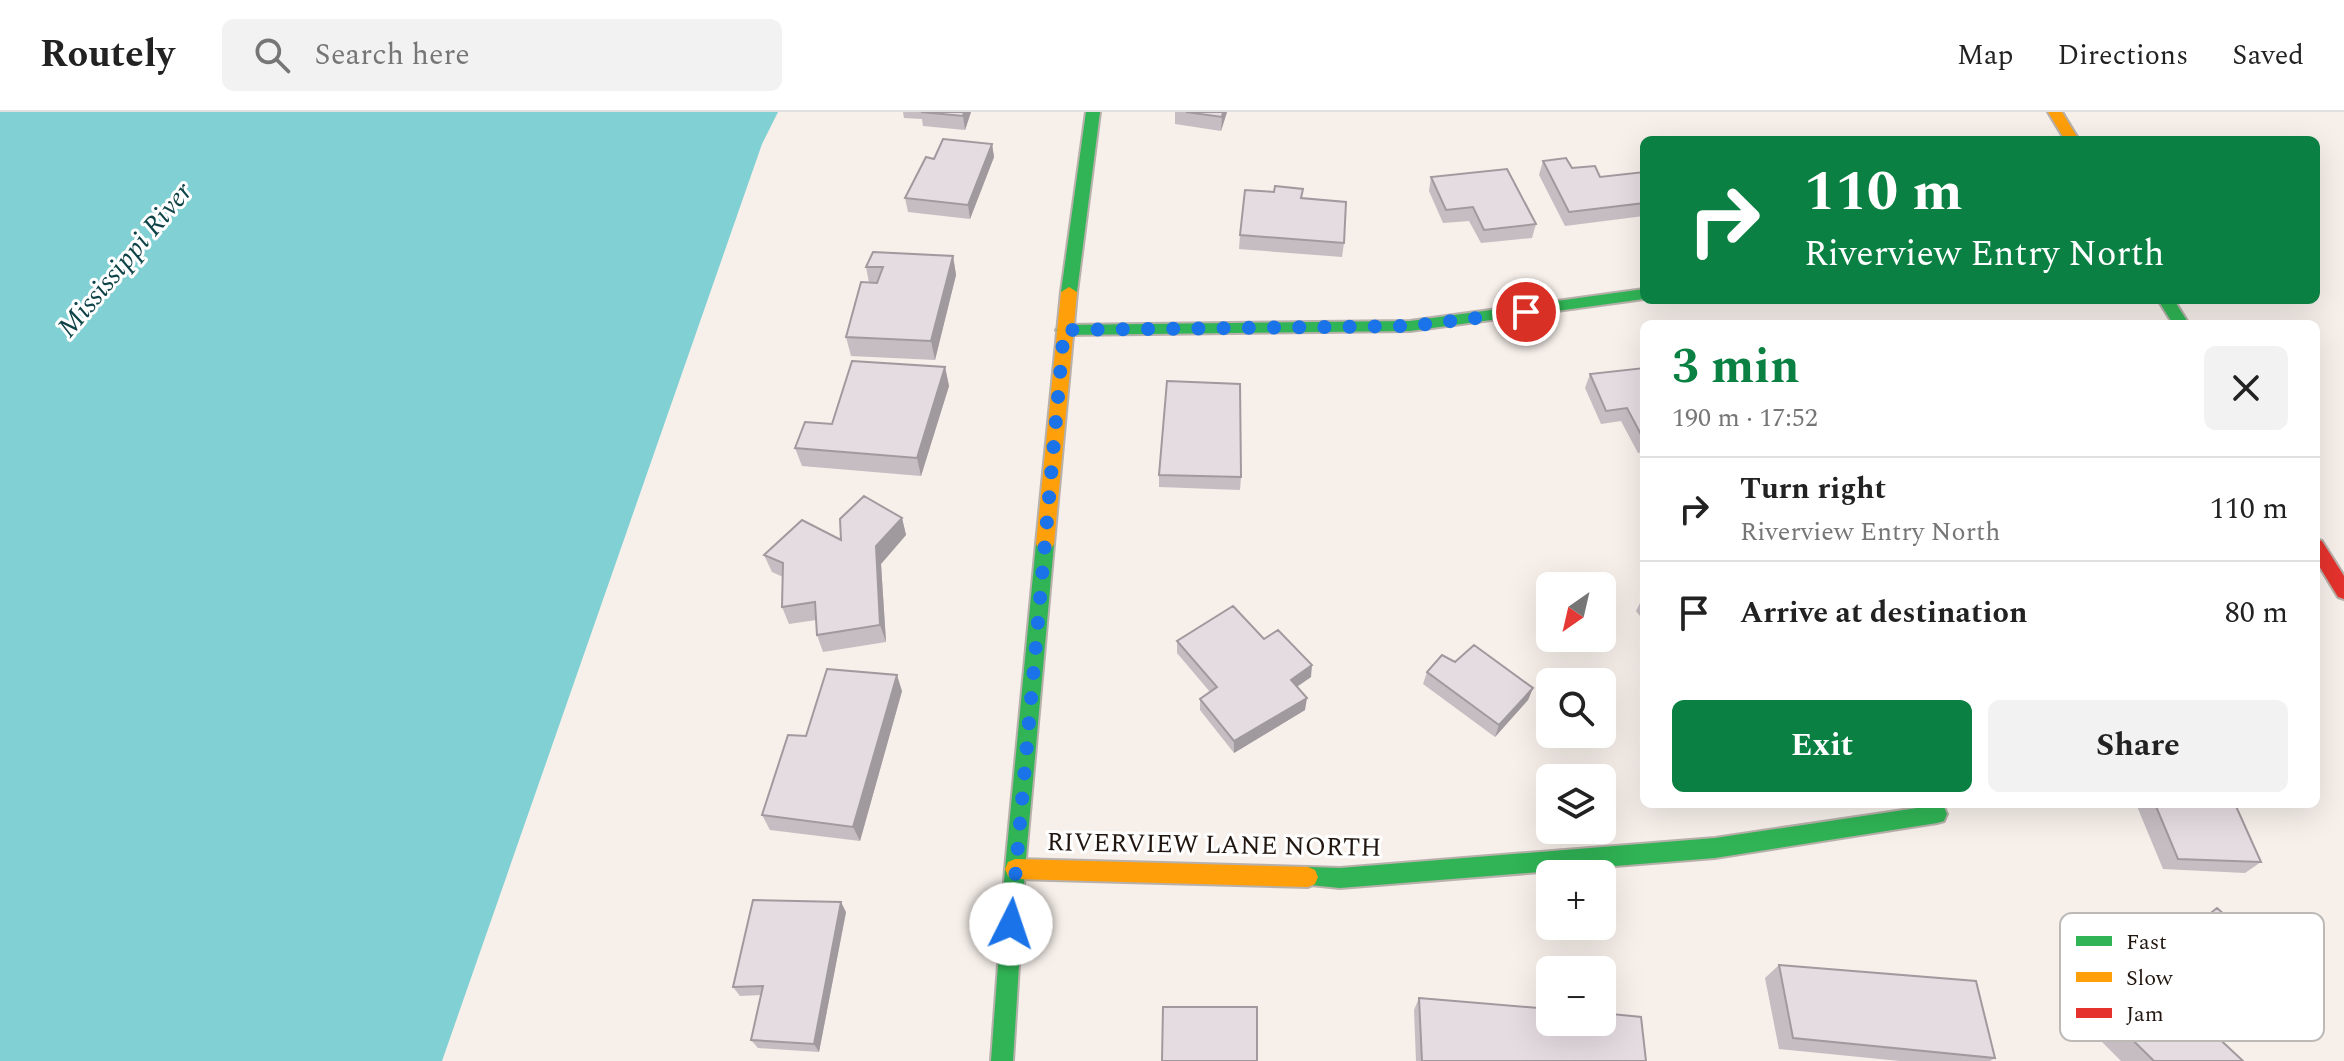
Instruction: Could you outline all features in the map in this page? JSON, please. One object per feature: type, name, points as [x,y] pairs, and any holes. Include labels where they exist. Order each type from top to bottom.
[{"type":"street","points":[[1002,1061],[1015,869],[1064,330],[1093,112]]},
{"type":"street","points":[[2055,112],[2070,136]]},
{"type":"street","points":[[1064,330],[1410,326],[1640,295]]},
{"type":"street","points":[[2320,553],[2344,592]]},
{"type":"street","name":"RIVERVIEW LANE NORTH","points":[[1015,869],[1340,878],[1715,848],[1937,814]]},
{"type":"water","name":"Mississippi River","points":[[0,112],[778,112],[762,144],[442,1061],[0,1061]]},
{"type":"building","points":[[921,112],[964,112],[963,116]]},
{"type":"building","points":[[1186,112],[1223,112],[1222,117]]},
{"type":"building","points":[[943,139],[992,144],[968,205],[905,198],[926,157],[934,159]]},
{"type":"building","points":[[1566,158],[1572,168],[1595,166],[1600,177],[1640,172],[1640,203],[1569,212],[1543,161]]},
{"type":"building","points":[[1507,169],[1536,224],[1484,230],[1473,207],[1446,210],[1431,177]]},
{"type":"building","points":[[1275,186],[1303,189],[1301,198],[1346,202],[1344,243],[1240,235],[1245,190],[1274,192]]},
{"type":"building","points":[[873,252],[953,256],[931,341],[846,337],[861,282],[877,283],[883,267],[866,267]]},
{"type":"building","points":[[852,361],[945,367],[917,458],[795,448],[805,422],[832,424]]},
{"type":"building","points":[[1640,368],[1640,432],[1627,408],[1606,411],[1590,374]]},
{"type":"building","points":[[1167,381],[1240,384],[1241,477],[1159,475]]},
{"type":"building","points":[[864,496],[902,518],[876,546],[880,625],[817,635],[815,602],[782,607],[783,563],[764,555],[802,520],[841,540],[840,519]]},
{"type":"building","points":[[1233,606],[1264,639],[1278,630],[1312,665],[1291,680],[1307,698],[1234,741],[1200,699],[1217,687],[1177,641]]},
{"type":"building","points":[[1474,645],[1533,688],[1499,725],[1427,672],[1442,655],[1455,662]]},
{"type":"building","points":[[827,669],[897,675],[853,827],[762,815],[788,735],[806,736]]},
{"type":"building","points":[[2157,808],[2237,808],[2261,862],[2178,859]]},
{"type":"building","points":[[753,900],[841,902],[814,1044],[751,1040],[763,986],[733,987]]},
{"type":"building","points":[[1779,965],[1976,981],[1995,1058],[1793,1038]]},
{"type":"building","points":[[1419,998],[1536,1008],[1536,1036],[1616,1036],[1616,1014],[1641,1017],[1646,1061],[1422,1061]]},
{"type":"building","points":[[1163,1007],[1257,1007],[1257,1061],[1162,1061]]},
{"type":"building","points":[[2134,1041],[2222,1041],[2243,1061],[2154,1061]]},
{"type":"traffic: fast","points":[[1069,292],[1093,112]]},
{"type":"traffic: fast","points":[[1064,330],[1410,326],[1640,295]]},
{"type":"traffic: fast","points":[[2168,304],[2178,320]]},
{"type":"traffic: fast","points":[[1002,1061],[1015,869],[1045,544]]},
{"type":"traffic: fast","points":[[1308,877],[1340,878],[1715,848],[1937,814]]},
{"type":"traffic: slow","points":[[2055,112],[2070,136]]},
{"type":"traffic: slow","points":[[1045,544],[1069,292]]},
{"type":"traffic: slow","points":[[1015,869],[1308,877]]},
{"type":"traffic: jam","points":[[2320,553],[2344,592]]},
{"type":"route","points":[[1011,924],[1064,330],[1410,326],[1526,312]]}]
